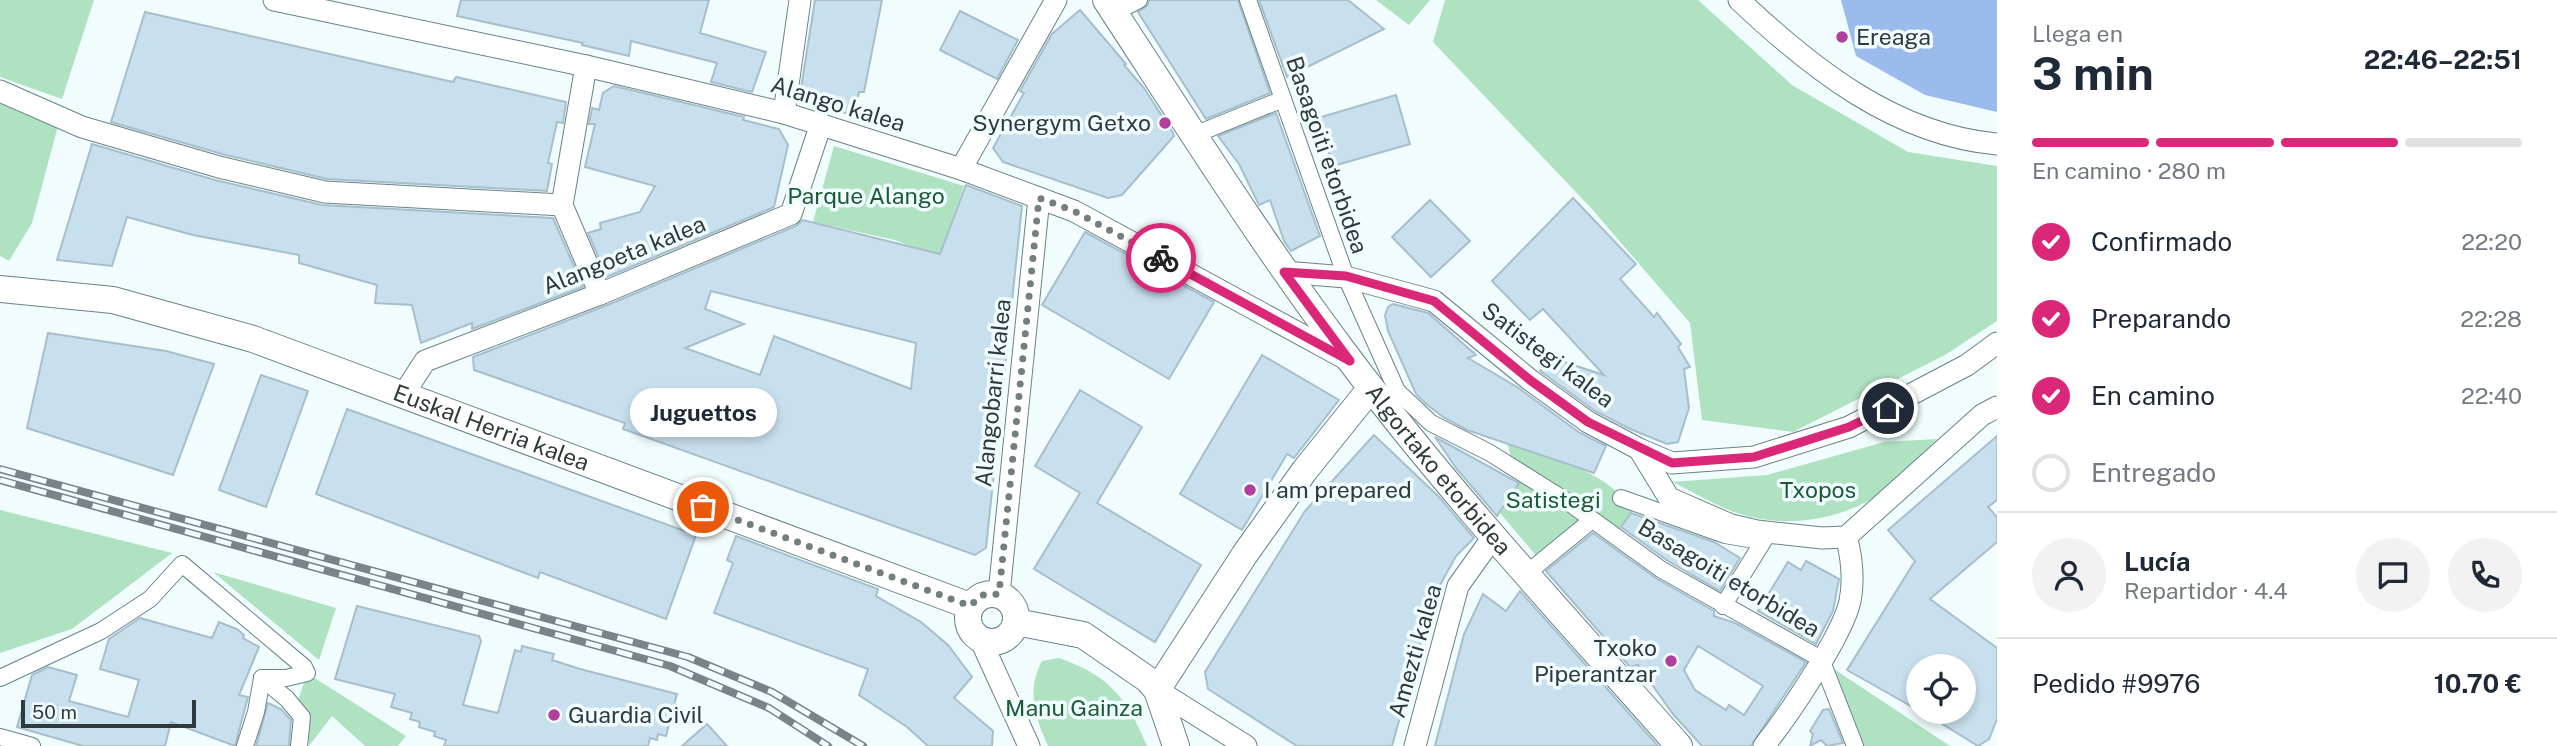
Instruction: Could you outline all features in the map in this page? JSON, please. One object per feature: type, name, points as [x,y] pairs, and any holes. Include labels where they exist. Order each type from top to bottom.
[{"type":"street","name":"Alango kalea","points":[[274,0],[342,8],[784,113],[961,169],[1074,211],[1350,361]]},
{"type":"street","points":[[784,113],[800,0]]},
{"type":"street","points":[[961,169],[1056,0]]},
{"type":"street","points":[[1110,6],[1139,0]]},
{"type":"street","name":"Basagoiti etorbidea","points":[[1248,0],[1346,276],[1397,391],[1431,423],[1490,453],[1662,570],[1821,659],[1855,746]]},
{"type":"street","points":[[1739,0],[1781,40],[1865,101],[1923,127],[1997,144]]},
{"type":"street","name":"Algortako etorbidea","points":[[1110,6],[1284,272],[1350,361],[1493,537],[1679,746]]},
{"type":"street","points":[[586,66],[562,205],[600,294]]},
{"type":"street","points":[[0,91],[82,127],[219,167],[325,192],[562,205]]},
{"type":"street","points":[[1194,135],[1283,99]]},
{"type":"street","name":"Alangoeta kalea","points":[[403,395],[425,361],[600,294],[791,214],[821,124]]},
{"type":"street","name":"Alangobarri kalea","points":[[999,594],[1039,198]]},
{"type":"street","name":"Satistegi kalea","points":[[1284,272],[1346,276],[1434,301],[1530,380],[1588,422],[1672,463],[1754,457],[1849,427],[1967,365],[1997,343]]},
{"type":"street","name":"Euskal Herria kalea","points":[[0,289],[113,300],[253,339],[970,606]]},
{"type":"street","points":[[1157,690],[1245,554],[1305,470],[1371,388]]},
{"type":"street","points":[[1620,498],[1725,535],[1846,537],[1982,415],[1997,407]]},
{"type":"street","points":[[1639,449],[1669,498],[1731,526],[1766,537]]},
{"type":"street","points":[[1527,574],[1592,520]]},
{"type":"street","name":"Amezti kalea","points":[[1415,746],[1458,586],[1493,537]]},
{"type":"street","points":[[1723,606],[1766,537]]},
{"type":"street","points":[[1764,746],[1821,659],[1849,604],[1852,583],[1846,537]]},
{"type":"street","points":[[0,677],[101,631],[150,599],[182,564],[307,673],[286,678],[262,678]]},
{"type":"street","points":[[982,643],[1000,641],[1008,636],[1016,622],[1011,602],[999,594],[982,595],[970,606],[968,623],[982,643],[1030,746]]},
{"type":"street","points":[[1016,622],[1083,635],[1147,679],[1157,690],[1245,746]]},
{"type":"street","points":[[245,746],[256,712],[262,678]]},
{"type":"street","points":[[262,678],[287,699],[302,717],[299,746]]},
{"type":"street","points":[[1157,690],[1176,746]]},
{"type":"street","points":[[0,737],[33,746]]},
{"type":"green space","points":[[0,0],[94,0],[62,99],[0,77]]},
{"type":"green space","points":[[1376,0],[1430,0],[1409,25]]},
{"type":"green space","points":[[1445,0],[1698,0],[1792,85],[1908,152],[1997,166],[1997,321],[1945,355],[1793,432],[1702,420],[1690,323],[1591,208],[1433,42]]},
{"type":"green space","points":[[0,96],[61,115],[32,223],[9,261],[0,256]]},
{"type":"green space","name":"Parque Alango","points":[[834,146],[964,186],[939,258],[895,240],[813,222]]},
{"type":"green space","name":"Txopos","points":[[1937,439],[1883,492],[1850,509],[1814,519],[1758,519],[1714,503],[1672,482],[1767,475],[1884,442]]},
{"type":"green space","name":"Satistegi","points":[[1507,443],[1559,460],[1593,475],[1608,484],[1633,510],[1618,532],[1584,526],[1539,559],[1500,513],[1519,483]]},
{"type":"green space","points":[[0,510],[172,553],[72,629],[0,653]]},
{"type":"green space","points":[[213,572],[336,608],[319,660]]},
{"type":"green space","name":"Manu Gainza","points":[[1059,658],[1091,672],[1114,690],[1132,714],[1147,746],[1048,746],[1036,714],[1034,683],[1042,661]]},
{"type":"green space","points":[[1831,667],[1906,717],[1906,724],[1917,724],[1950,746],[1861,746]]},
{"type":"green space","points":[[313,677],[406,736],[398,746],[365,746],[332,716],[309,746],[306,708],[297,703],[305,680]]},
{"type":"water","points":[[1841,0],[1997,0],[1997,112],[1925,95],[1856,56]]},
{"type":"building","points":[[461,0],[709,0],[700,33],[766,52],[752,92],[711,82],[717,63],[631,41],[629,56],[582,45],[583,43],[457,16]]},
{"type":"building","points":[[815,0],[882,0],[864,92],[859,92],[854,115],[803,103],[800,95]]},
{"type":"building","points":[[1149,0],[1238,0],[1270,93],[1206,119],[1138,12],[1147,6]]},
{"type":"building","points":[[1259,0],[1348,0],[1384,29],[1287,77]]},
{"type":"building","points":[[1080,10],[1144,88],[1174,136],[1122,195],[1108,198],[1003,162],[993,148],[1024,93],[1020,91],[1052,34]]},
{"type":"building","points":[[960,11],[1018,40],[997,79],[940,50]]},
{"type":"building","points":[[145,12],[453,82],[456,77],[566,102],[563,123],[557,122],[548,163],[552,164],[547,191],[327,179],[222,154],[111,122]]},
{"type":"building","points":[[614,86],[744,117],[743,120],[779,129],[788,145],[774,207],[607,277],[588,233],[601,229],[600,223],[640,212],[655,186],[585,167],[595,124],[589,124],[592,108],[599,110],[603,93]]},
{"type":"building","points":[[1396,95],[1410,144],[1333,166],[1318,118]]},
{"type":"building","points":[[1276,113],[1320,236],[1291,251],[1284,241],[1270,200],[1259,205],[1239,164],[1218,136]]},
{"type":"building","points":[[92,144],[215,180],[322,205],[553,218],[583,287],[472,329],[472,323],[421,343],[412,305],[375,303],[377,285],[299,263],[299,255],[193,235],[127,217],[112,266],[57,260]]},
{"type":"building","points":[[966,185],[1022,206],[986,548],[975,555],[623,429],[625,423],[474,370],[473,357],[605,306],[796,226],[803,220],[940,254]],"holes":[[[711,291],[916,343],[911,389],[774,336],[760,375],[685,348],[744,324],[705,309]]]},
{"type":"building","points":[[1573,198],[1636,264],[1620,279],[1654,317],[1657,313],[1681,344],[1678,347],[1690,367],[1684,369],[1689,408],[1678,442],[1667,444],[1595,411],[1540,371],[1549,357],[1604,375],[1543,309],[1530,320],[1492,281]]},
{"type":"building","points":[[1430,200],[1470,241],[1431,277],[1392,237]]},
{"type":"building","points":[[1085,232],[1214,302],[1169,379],[1042,305]]},
{"type":"building","points":[[1393,304],[1428,313],[1476,355],[1468,358],[1517,387],[1580,433],[1606,446],[1594,473],[1467,430],[1425,403],[1416,394],[1388,331],[1385,315],[1388,307]]},
{"type":"building","points":[[48,333],[166,351],[214,364],[173,475],[27,428]]},
{"type":"building","points":[[1262,355],[1339,400],[1294,458],[1287,454],[1242,530],[1180,494]]},
{"type":"building","points":[[261,375],[308,391],[266,507],[219,490]]},
{"type":"building","points":[[1080,390],[1142,427],[1097,503],[1201,565],[1155,642],[1034,569],[1080,493],[1035,466]]},
{"type":"building","points":[[347,409],[696,535],[666,619],[540,572],[538,578],[316,494]]},
{"type":"building","points":[[1374,435],[1439,497],[1474,538],[1456,556],[1433,598],[1392,746],[1297,746],[1208,689],[1205,672],[1305,511]]},
{"type":"building","points":[[1997,436],[1997,500],[1988,507],[1997,517],[1997,542],[1930,599],[1997,648],[1997,719],[1989,739],[1978,746],[1942,724],[1976,724],[1976,654],[1906,654],[1906,703],[1847,670],[1915,561],[1888,530]]},
{"type":"building","points":[[1435,437],[1519,483],[1497,516],[1456,468]]},
{"type":"building","points":[[1631,513],[1714,542],[1740,558],[1720,591],[1668,561],[1621,527]]},
{"type":"building","points":[[1593,533],[1657,579],[1714,611],[1714,616],[1735,623],[1806,662],[1751,746],[1702,746],[1673,714],[1638,665],[1630,667],[1546,571]],"holes":[[[1698,646],[1763,686],[1744,715],[1729,705],[1726,710],[1695,690],[1684,670]]]},
{"type":"building","points":[[736,536],[878,589],[876,596],[921,622],[948,645],[972,677],[954,698],[993,731],[992,746],[928,746],[907,727],[859,695],[868,669],[714,613],[733,563],[727,560]]},
{"type":"building","points":[[1806,561],[1839,579],[1833,611],[1816,644],[1758,611],[1788,562],[1801,570]]},
{"type":"building","points":[[1520,591],[1658,746],[1435,746],[1464,634],[1483,594],[1506,611]]},
{"type":"building","points":[[357,606],[479,636],[481,641],[463,705],[498,713],[515,650],[521,652],[522,646],[554,654],[552,660],[580,669],[677,694],[666,736],[658,734],[657,740],[650,738],[648,746],[444,746],[446,740],[434,736],[435,732],[419,727],[420,722],[410,719],[412,713],[391,707],[395,694],[335,679]]},
{"type":"building","points":[[140,618],[212,638],[219,622],[237,629],[244,635],[243,638],[259,647],[239,695],[248,697],[235,746],[171,722],[165,746],[83,746],[17,727],[32,675],[48,667],[77,675],[69,701],[128,717],[139,680],[100,669],[109,639]]},
{"type":"building","points":[[268,703],[281,709],[291,720],[289,746],[256,746]]},
{"type":"building","points":[[1829,709],[1843,743],[1827,746],[1821,740],[1810,746],[1813,734],[1810,731],[1823,710]]},
{"type":"building","points":[[707,724],[727,746],[682,746]]},
{"type":"railway","points":[[0,469],[688,657],[772,692],[863,746]]},
{"type":"railway","points":[[0,480],[670,666],[769,708],[828,746]]},
{"type":"way so far","points":[[703,507],[970,606],[982,595],[999,594],[1039,198],[1074,211],[1161,258]]},
{"type":"place","name":"Ereaga","points":[[1842,37]]},
{"type":"place","name":"Synergym Getxo","points":[[1165,123]]},
{"type":"place","name":"I am prepared","points":[[1250,490]]},
{"type":"place","name":"Juguettos","points":[[703,507]]},
{"type":"place","name":"Txoko Piperantzar","points":[[1671,661]]},
{"type":"place","name":"Guardia Civil","points":[[554,715]]},
{"type":"route","points":[[1161,258],[1350,361],[1284,272],[1346,276],[1434,301],[1530,380],[1588,422],[1672,463],[1754,457],[1849,427],[1888,408]]}]
